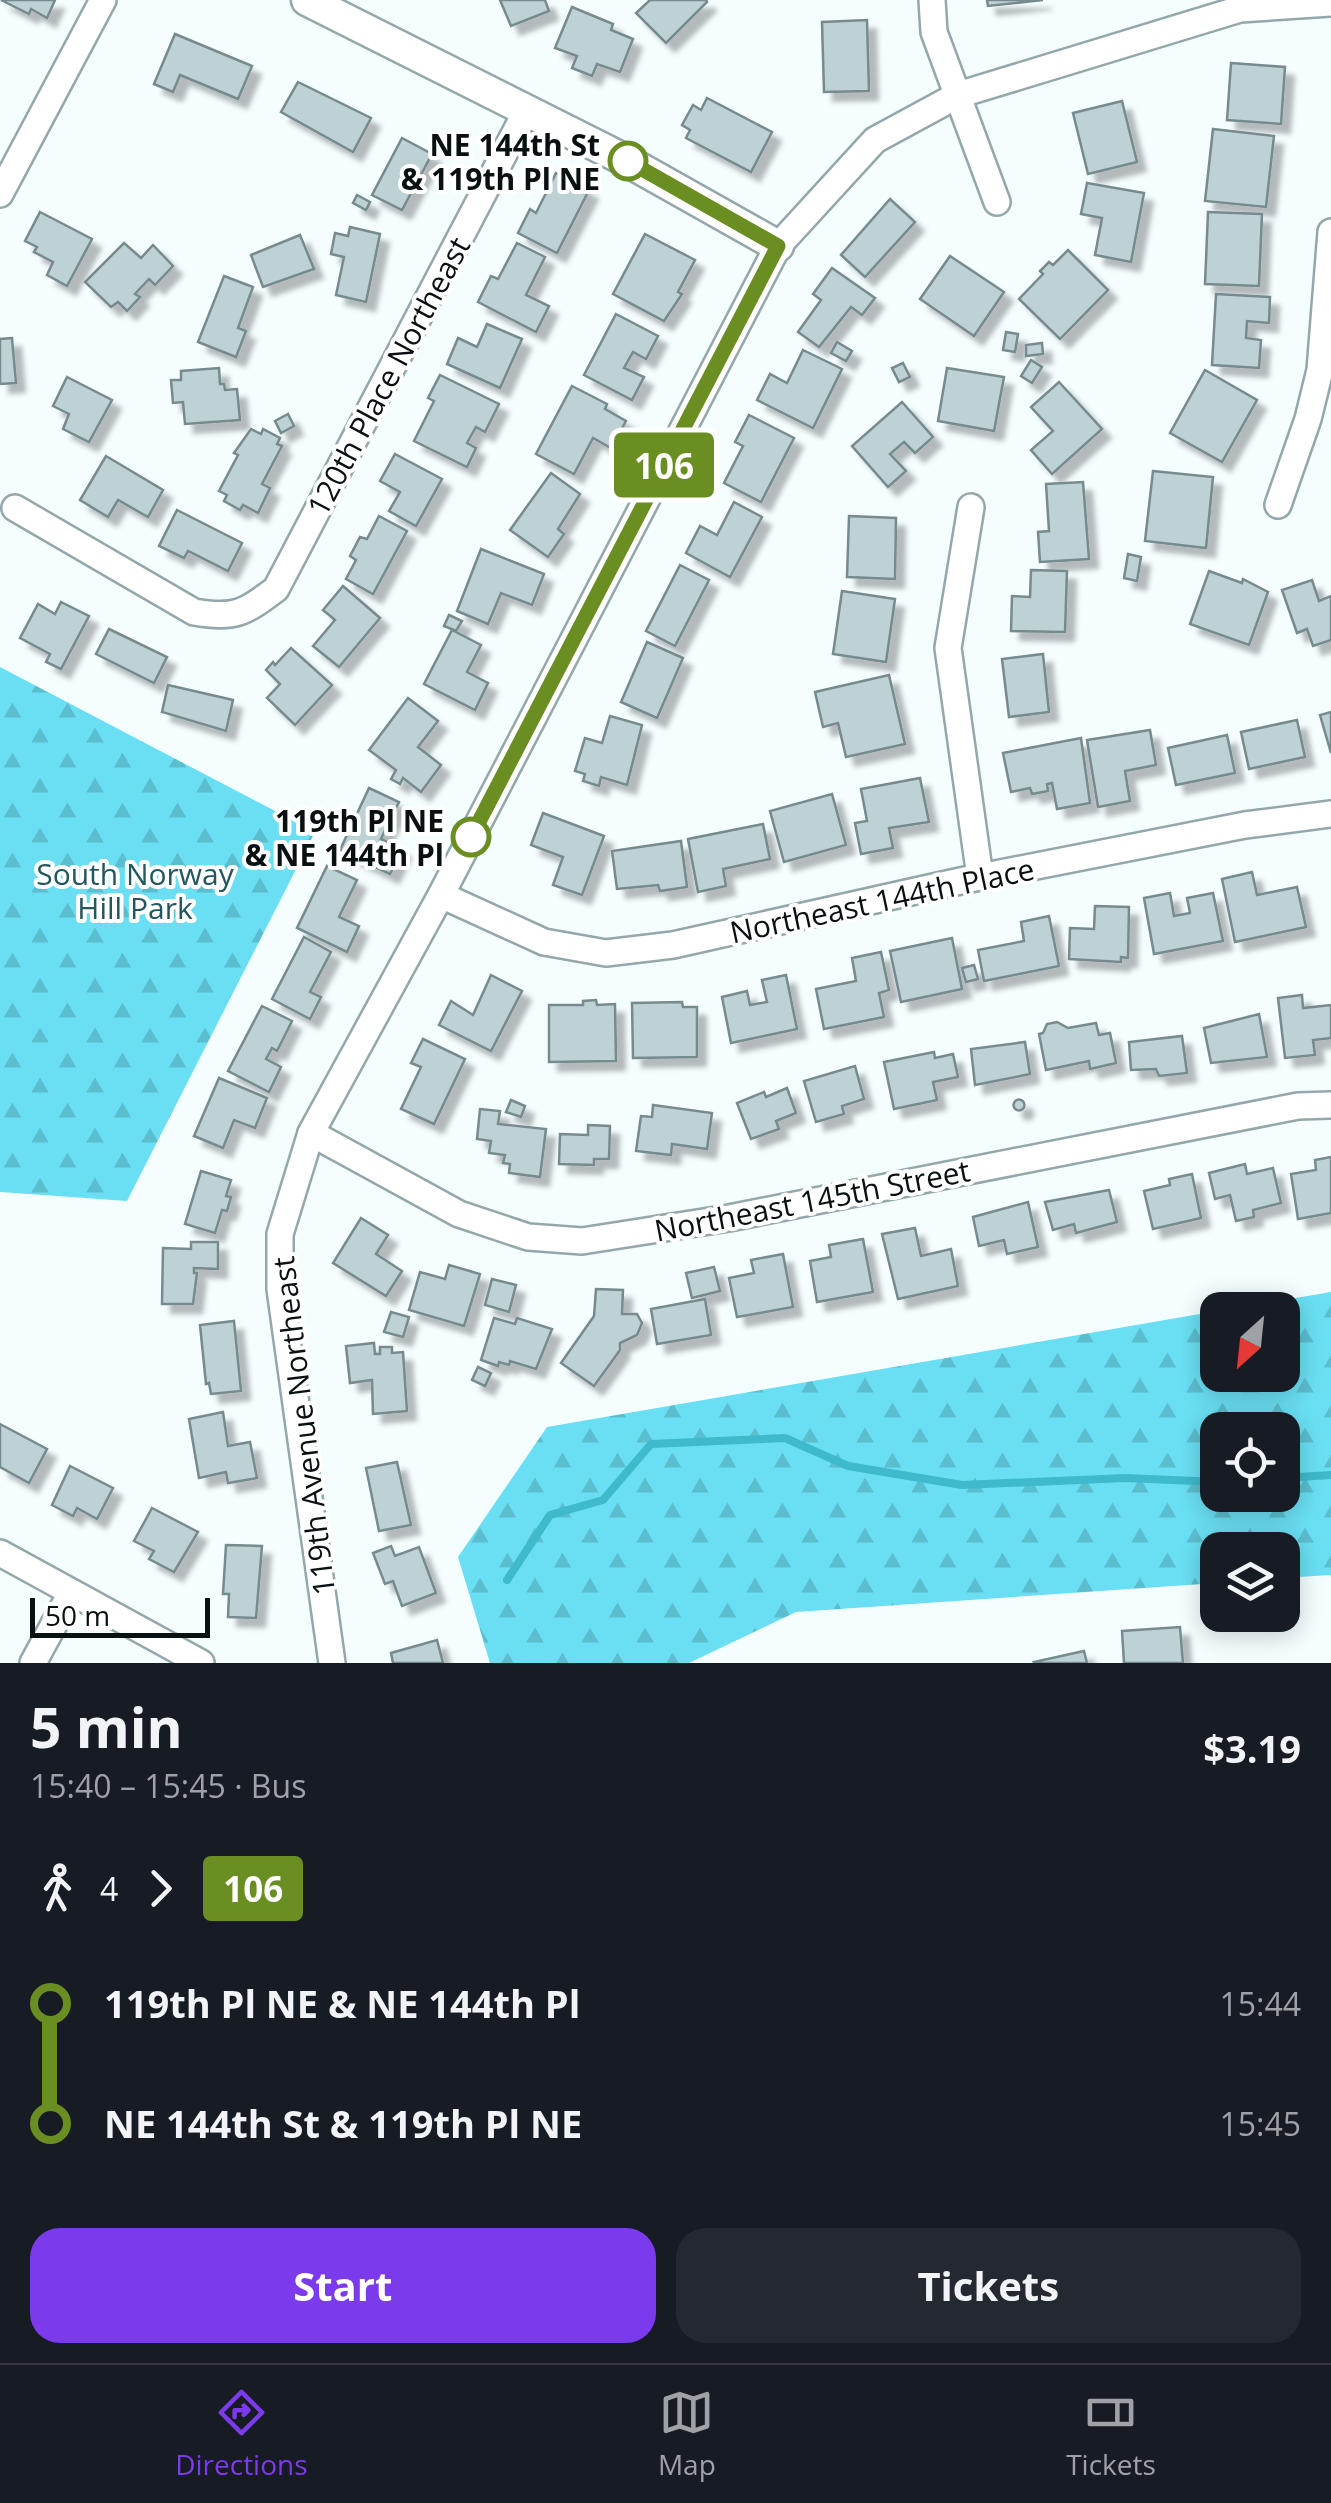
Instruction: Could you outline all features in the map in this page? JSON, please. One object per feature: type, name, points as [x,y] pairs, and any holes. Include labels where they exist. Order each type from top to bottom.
[{"type":"street","points":[[0,194],[103,0]]},
{"type":"street","points":[[307,0],[628,161],[778,246]]},
{"type":"street","points":[[932,0],[934,32],[998,202]]},
{"type":"street","name":"119th Avenue Northeast","points":[[332,1663],[280,1289],[280,1234],[312,1133],[441,895],[778,246],[875,140],[958,95],[1240,9],[1331,3]]},
{"type":"street","name":"120th Place Northeast","points":[[15,508],[194,612],[224,617],[245,612],[276,589],[527,110]]},
{"type":"street","points":[[1278,505],[1308,419],[1320,370],[1331,232]]},
{"type":"street","points":[[971,507],[948,648],[980,877]]},
{"type":"street","name":"Northeast 144th Place","points":[[441,895],[544,942],[606,953],[673,945],[980,877],[1245,825],[1331,814]]},
{"type":"street","name":"Northeast 145th Street","points":[[312,1133],[459,1214],[528,1237],[582,1241],[729,1218],[1298,1106],[1331,1105]]},
{"type":"street","points":[[0,1554],[201,1663]]},
{"type":"street","points":[[33,1663],[70,1592]]},
{"type":"green space","name":"South Norway Hill Park","points":[[0,667],[315,832],[127,1201],[0,1192]]},
{"type":"green space","points":[[1331,1292],[1331,1575],[1300,1577],[1300,1532],[1200,1532],[1200,1584],[796,1612],[689,1663],[490,1663],[458,1557],[547,1427],[1200,1314],[1200,1392],[1300,1392],[1300,1297]]},
{"type":"building","points":[[1,0],[55,0],[47,18]]},
{"type":"building","points":[[500,0],[545,0],[549,11],[511,26]]},
{"type":"building","points":[[650,0],[707,2],[666,43],[636,13]]},
{"type":"building","points":[[987,0],[1043,0],[988,6]]},
{"type":"building","points":[[572,7],[613,24],[611,30],[633,39],[620,72],[597,64],[592,76],[572,68],[577,56],[555,48]]},
{"type":"building","points":[[867,20],[869,91],[824,92],[822,22]]},
{"type":"building","points":[[175,34],[252,66],[238,99],[180,75],[173,92],[154,84]]},
{"type":"building","points":[[1231,63],[1285,67],[1281,124],[1227,120]]},
{"type":"building","points":[[298,82],[371,118],[353,152],[281,112]]},
{"type":"building","points":[[707,98],[772,132],[751,172],[686,138],[690,130],[682,125],[693,105],[701,110]]},
{"type":"building","points":[[1122,101],[1137,162],[1088,174],[1073,113]]},
{"type":"building","points":[[1213,129],[1274,136],[1266,207],[1205,201]]},
{"type":"building","points":[[402,138],[432,154],[402,210],[372,195]]},
{"type":"building","points":[[556,173],[589,190],[557,253],[518,233],[530,209],[536,213]]},
{"type":"building","points":[[1087,183],[1144,193],[1131,262],[1095,255],[1102,218],[1081,214]]},
{"type":"building","points":[[357,195],[370,202],[366,210],[353,203]]},
{"type":"building","points":[[890,199],[915,222],[865,277],[841,255]]},
{"type":"building","points":[[40,212],[92,239],[67,286],[47,275],[53,262],[34,252],[37,247],[25,241]]},
{"type":"building","points":[[1208,212],[1262,214],[1259,286],[1205,284]]},
{"type":"building","points":[[350,227],[380,234],[366,302],[336,295],[344,257],[331,254],[335,233],[348,236]]},
{"type":"building","points":[[645,234],[695,260],[678,292],[682,294],[664,321],[613,294]]},
{"type":"building","points":[[300,235],[314,269],[263,287],[251,255]]},
{"type":"building","points":[[124,243],[141,258],[153,245],[173,266],[155,285],[149,279],[135,294],[140,297],[127,311],[118,302],[111,307],[85,282]]},
{"type":"building","points":[[517,243],[545,257],[526,295],[549,306],[536,332],[478,302],[491,276],[498,279]]},
{"type":"building","points":[[1068,250],[1108,290],[1060,339],[1019,299],[1049,262],[1053,265]]},
{"type":"building","points":[[950,256],[1004,292],[974,336],[920,299]]},
{"type":"building","points":[[832,268],[875,298],[862,315],[851,307],[819,347],[798,332],[821,300],[813,294]]},
{"type":"building","points":[[224,276],[253,287],[238,328],[246,331],[236,357],[198,342]]},
{"type":"building","points":[[1216,294],[1270,297],[1269,323],[1247,321],[1246,338],[1261,340],[1259,368],[1212,365]]},
{"type":"building","points":[[616,314],[658,336],[646,359],[633,352],[624,368],[644,377],[632,400],[584,375]]},
{"type":"building","points":[[487,324],[522,339],[500,388],[447,364],[458,338],[477,347]]},
{"type":"building","points":[[1006,332],[1018,334],[1015,352],[1003,350]]},
{"type":"building","points":[[12,338],[16,383],[0,384],[0,339]]},
{"type":"building","points":[[837,342],[852,351],[846,361],[831,353]]},
{"type":"building","points":[[1042,343],[1043,354],[1026,356],[1026,345]]},
{"type":"building","points":[[803,350],[842,369],[813,428],[757,400],[770,374],[787,383]]},
{"type":"building","points":[[1031,360],[1042,367],[1032,383],[1021,376]]},
{"type":"building","points":[[903,363],[910,377],[899,382],[892,368]]},
{"type":"building","points":[[219,368],[220,384],[224,384],[225,390],[237,389],[240,420],[185,424],[183,402],[173,403],[171,380],[181,380],[181,371]]},
{"type":"building","points":[[947,368],[1004,377],[994,431],[938,421]]},
{"type":"building","points":[[1205,370],[1257,400],[1222,462],[1170,433]]},
{"type":"building","points":[[440,375],[499,404],[485,432],[476,427],[467,443],[476,448],[467,467],[414,441],[434,401],[428,398]]},
{"type":"building","points":[[67,377],[112,400],[89,442],[63,429],[69,414],[53,406]]},
{"type":"building","points":[[1059,382],[1102,429],[1052,474],[1031,450],[1053,431],[1031,407]]},
{"type":"building","points":[[572,386],[607,404],[605,409],[626,421],[611,448],[593,438],[574,474],[536,454]]},
{"type":"building","points":[[902,402],[933,437],[915,453],[904,442],[890,454],[906,471],[888,487],[852,446]]},
{"type":"building","points":[[288,414],[294,426],[281,433],[275,421]]},
{"type":"building","points":[[749,415],[794,438],[761,502],[724,483],[743,446],[735,442]]},
{"type":"building","points":[[251,429],[261,434],[263,429],[280,438],[277,444],[282,446],[262,484],[270,488],[258,513],[243,505],[240,510],[224,501],[227,495],[219,491],[238,455],[234,453]]},
{"type":"building","points":[[395,454],[442,479],[416,526],[389,511],[400,492],[380,481]]},
{"type":"building","points":[[106,456],[163,490],[148,517],[118,500],[108,517],[80,500]]},
{"type":"building","points":[[1153,471],[1213,477],[1206,548],[1145,541]]},
{"type":"building","points":[[551,473],[580,494],[558,529],[564,534],[548,557],[510,530]]},
{"type":"building","points":[[1083,482],[1089,559],[1040,562],[1038,532],[1049,531],[1046,484]]},
{"type":"building","points":[[734,502],[762,517],[730,577],[686,553],[700,526],[717,535]]},
{"type":"building","points":[[177,510],[242,543],[228,571],[188,551],[184,558],[159,546]]},
{"type":"building","points":[[379,516],[407,531],[373,594],[346,579],[356,560],[350,556],[360,537],[367,539]]},
{"type":"building","points":[[849,516],[896,518],[895,579],[847,577]]},
{"type":"building","points":[[481,549],[544,574],[532,605],[501,593],[488,624],[457,611]]},
{"type":"building","points":[[1128,554],[1141,557],[1137,581],[1124,578]]},
{"type":"building","points":[[680,565],[709,580],[675,646],[646,631]]},
{"type":"building","points":[[1031,570],[1067,571],[1065,632],[1011,631],[1012,596],[1030,597]]},
{"type":"building","points":[[1209,571],[1242,583],[1243,579],[1268,592],[1249,645],[1190,624]]},
{"type":"building","points":[[1312,580],[1319,601],[1331,596],[1331,640],[1313,646],[1307,629],[1297,633],[1282,590]]},
{"type":"building","points":[[343,586],[380,618],[339,667],[313,646],[335,620],[323,610]]},
{"type":"building","points":[[842,591],[895,599],[886,662],[833,654]]},
{"type":"building","points":[[61,602],[89,616],[61,669],[46,662],[50,654],[20,638],[38,604],[55,614]]},
{"type":"building","points":[[449,615],[462,621],[456,631],[444,626]]},
{"type":"building","points":[[109,629],[167,657],[154,683],[96,654]]},
{"type":"building","points":[[452,630],[481,645],[467,672],[488,683],[475,710],[424,684]]},
{"type":"building","points":[[647,642],[683,658],[657,718],[621,702]]},
{"type":"building","points":[[291,648],[332,685],[295,725],[267,698],[280,684],[266,670]]},
{"type":"building","points":[[1043,654],[1049,712],[1009,717],[1002,659]]},
{"type":"building","points":[[889,675],[905,744],[846,757],[838,723],[823,727],[815,692]]},
{"type":"building","points":[[168,685],[233,700],[226,731],[162,712]]},
{"type":"building","points":[[408,698],[438,721],[418,747],[441,765],[421,792],[403,778],[400,784],[391,779],[396,770],[369,750]]},
{"type":"building","points":[[1331,712],[1331,753],[1320,715]]},
{"type":"building","points":[[610,716],[642,725],[627,785],[601,777],[599,786],[583,781],[585,774],[575,771],[585,738],[602,743]]},
{"type":"building","points":[[1297,720],[1305,757],[1249,769],[1241,732]]},
{"type":"building","points":[[1150,730],[1156,765],[1125,771],[1130,801],[1098,807],[1087,740]]},
{"type":"building","points":[[1227,735],[1235,773],[1176,785],[1168,748]]},
{"type":"building","points":[[1081,738],[1090,803],[1057,809],[1052,783],[1047,784],[1048,791],[1032,794],[1030,788],[1011,792],[1003,753]]},
{"type":"building","points":[[920,778],[929,822],[889,828],[893,848],[861,854],[855,823],[867,821],[861,789]]},
{"type":"building","points":[[369,788],[399,802],[381,839],[402,849],[390,874],[340,850]]},
{"type":"building","points":[[832,794],[846,845],[784,862],[770,811]]},
{"type":"building","points":[[543,813],[604,836],[582,895],[553,885],[563,857],[531,845]]},
{"type":"building","points":[[763,824],[770,859],[723,869],[726,886],[698,892],[688,839]]},
{"type":"building","points":[[681,841],[687,887],[660,891],[658,885],[617,889],[612,851]]},
{"type":"building","points":[[327,866],[357,880],[339,917],[359,926],[347,952],[297,928]]},
{"type":"building","points":[[1252,872],[1257,895],[1297,887],[1306,927],[1235,942],[1222,879]]},
{"type":"building","points":[[1170,893],[1174,916],[1190,913],[1187,898],[1213,893],[1223,941],[1154,954],[1144,898]]},
{"type":"building","points":[[1095,906],[1129,907],[1128,958],[1121,957],[1121,962],[1069,959],[1070,928],[1094,929]]},
{"type":"building","points":[[1049,916],[1059,966],[984,981],[978,950],[1024,941],[1021,922]]},
{"type":"building","points":[[304,937],[331,952],[310,992],[321,997],[310,1019],[272,999]]},
{"type":"building","points":[[952,938],[962,989],[901,1002],[890,951]]},
{"type":"building","points":[[881,952],[889,990],[879,993],[884,1017],[824,1029],[816,989],[856,981],[852,958]]},
{"type":"building","points":[[974,965],[978,979],[966,982],[962,968]]},
{"type":"building","points":[[491,975],[522,991],[491,1051],[439,1025],[451,1001],[473,1015]]},
{"type":"building","points":[[786,975],[797,1029],[731,1043],[722,997],[747,991],[750,1005],[767,1002],[762,980]]},
{"type":"building","points":[[1302,995],[1303,1008],[1331,1005],[1331,1038],[1313,1040],[1315,1055],[1285,1058],[1278,998]]},
{"type":"building","points":[[596,1000],[597,1005],[615,1004],[616,1061],[549,1062],[549,1005],[583,1005],[583,1001]]},
{"type":"building","points":[[682,1002],[683,1007],[697,1007],[697,1057],[633,1058],[632,1003]]},
{"type":"building","points":[[262,1006],[292,1021],[277,1051],[272,1048],[266,1059],[281,1067],[269,1092],[228,1071]]},
{"type":"building","points":[[1259,1014],[1267,1057],[1211,1063],[1204,1028]]},
{"type":"building","points":[[1057,1022],[1068,1028],[1096,1023],[1099,1035],[1110,1033],[1116,1063],[1090,1069],[1089,1061],[1046,1070],[1039,1034],[1047,1024]]},
{"type":"building","points":[[1182,1036],[1187,1073],[1159,1076],[1156,1069],[1131,1070],[1129,1042]]},
{"type":"building","points":[[423,1039],[465,1059],[434,1124],[401,1109],[421,1067],[411,1063]]},
{"type":"building","points":[[1025,1042],[1030,1074],[975,1085],[971,1049]]},
{"type":"building","points":[[934,1052],[935,1058],[953,1054],[958,1077],[933,1082],[937,1100],[894,1109],[884,1062]]},
{"type":"building","points":[[855,1066],[864,1099],[842,1106],[844,1114],[816,1122],[804,1081]]},
{"type":"building","points":[[219,1078],[267,1098],[255,1128],[234,1120],[223,1148],[194,1136]]},
{"type":"building","points":[[787,1088],[796,1113],[776,1121],[779,1129],[751,1139],[737,1103]]},
{"type":"building","points":[[511,1100],[525,1106],[521,1117],[506,1112]]},
{"type":"building","points":[[1019,1100],[1024,1105],[1019,1110],[1014,1105]]},
{"type":"building","points":[[653,1105],[712,1113],[707,1149],[672,1144],[671,1155],[636,1151],[641,1116],[652,1117]]},
{"type":"building","points":[[480,1109],[500,1111],[498,1124],[546,1129],[540,1177],[509,1173],[510,1164],[503,1163],[505,1155],[489,1153],[491,1141],[477,1139]]},
{"type":"building","points":[[588,1125],[610,1126],[609,1159],[594,1159],[594,1165],[559,1164],[560,1134],[588,1135]]},
{"type":"building","points":[[1331,1157],[1331,1213],[1298,1219],[1291,1174],[1316,1170],[1315,1160]]},
{"type":"building","points":[[1245,1164],[1247,1174],[1273,1168],[1281,1203],[1253,1210],[1254,1217],[1236,1221],[1230,1195],[1215,1199],[1209,1173]]},
{"type":"building","points":[[201,1171],[231,1180],[227,1211],[222,1210],[215,1233],[185,1224]]},
{"type":"building","points":[[1192,1174],[1201,1218],[1153,1229],[1144,1191],[1170,1185],[1169,1179]]},
{"type":"building","points":[[1109,1190],[1117,1222],[1076,1233],[1074,1224],[1053,1230],[1045,1202]]},
{"type":"building","points":[[1028,1202],[1038,1247],[1007,1254],[1004,1240],[979,1246],[973,1217]]},
{"type":"building","points":[[361,1218],[388,1235],[376,1254],[402,1271],[386,1296],[333,1263]]},
{"type":"building","points":[[915,1228],[921,1256],[951,1249],[958,1286],[898,1299],[882,1234]]},
{"type":"building","points":[[863,1239],[873,1292],[817,1302],[810,1261],[831,1257],[829,1245]]},
{"type":"building","points":[[191,1242],[218,1242],[218,1269],[194,1268],[197,1273],[193,1304],[162,1304],[163,1248],[191,1249]]},
{"type":"building","points":[[783,1254],[793,1307],[737,1317],[729,1278],[754,1273],[751,1260]]},
{"type":"building","points":[[449,1265],[480,1274],[464,1326],[409,1310],[420,1272],[445,1279]]},
{"type":"building","points":[[714,1267],[720,1291],[692,1298],[686,1273]]},
{"type":"building","points":[[492,1279],[516,1285],[509,1312],[485,1305]]},
{"type":"building","points":[[596,1289],[623,1290],[622,1314],[637,1314],[642,1323],[637,1335],[620,1343],[620,1350],[594,1386],[561,1363],[594,1316]]},
{"type":"building","points":[[705,1299],[711,1335],[657,1344],[651,1309]]},
{"type":"building","points":[[391,1312],[409,1317],[403,1337],[384,1332]]},
{"type":"building","points":[[494,1318],[515,1324],[517,1318],[552,1329],[536,1369],[510,1361],[509,1365],[499,1362],[498,1366],[481,1360]]},
{"type":"building","points":[[234,1321],[241,1391],[211,1394],[209,1383],[206,1384],[200,1325]]},
{"type":"building","points":[[374,1343],[375,1354],[380,1354],[380,1347],[392,1347],[392,1353],[403,1352],[407,1411],[373,1414],[372,1380],[350,1383],[346,1346]]},
{"type":"building","points":[[478,1367],[491,1373],[485,1386],[472,1380]]},
{"type":"building","points":[[223,1412],[228,1446],[250,1442],[257,1478],[228,1483],[226,1472],[199,1478],[189,1419]]},
{"type":"building","points":[[0,1424],[47,1449],[29,1483],[0,1467]]},
{"type":"building","points":[[397,1462],[411,1525],[379,1531],[366,1468]]},
{"type":"building","points":[[70,1466],[113,1488],[97,1519],[77,1508],[73,1516],[52,1505]]},
{"type":"building","points":[[152,1508],[198,1532],[174,1572],[149,1559],[154,1551],[134,1541]]},
{"type":"building","points":[[226,1545],[262,1546],[256,1618],[228,1617],[229,1594],[223,1594]]},
{"type":"building","points":[[391,1546],[395,1556],[419,1547],[436,1593],[402,1606],[393,1581],[385,1584],[373,1553]]},
{"type":"building","points":[[1180,1627],[1183,1663],[1124,1663],[1122,1631]]},
{"type":"building","points":[[437,1640],[443,1663],[393,1663],[391,1653]]},
{"type":"building","points":[[1084,1651],[1087,1663],[1034,1662]]},
{"type":"waterway","points":[[507,1580],[550,1515],[603,1500],[651,1444],[785,1438],[848,1466],[962,1485],[1126,1478],[1200,1481]]},
{"type":"waterway","points":[[1300,1477],[1331,1475]]},
{"type":"bus line","name":"106","points":[[471,837],[778,246],[628,161]]},
{"type":"place","name":"NE 144th St & 119th Pl NE","points":[[628,161]]},
{"type":"place","name":"119th Pl NE & NE 144th Pl","points":[[471,837]]}]
